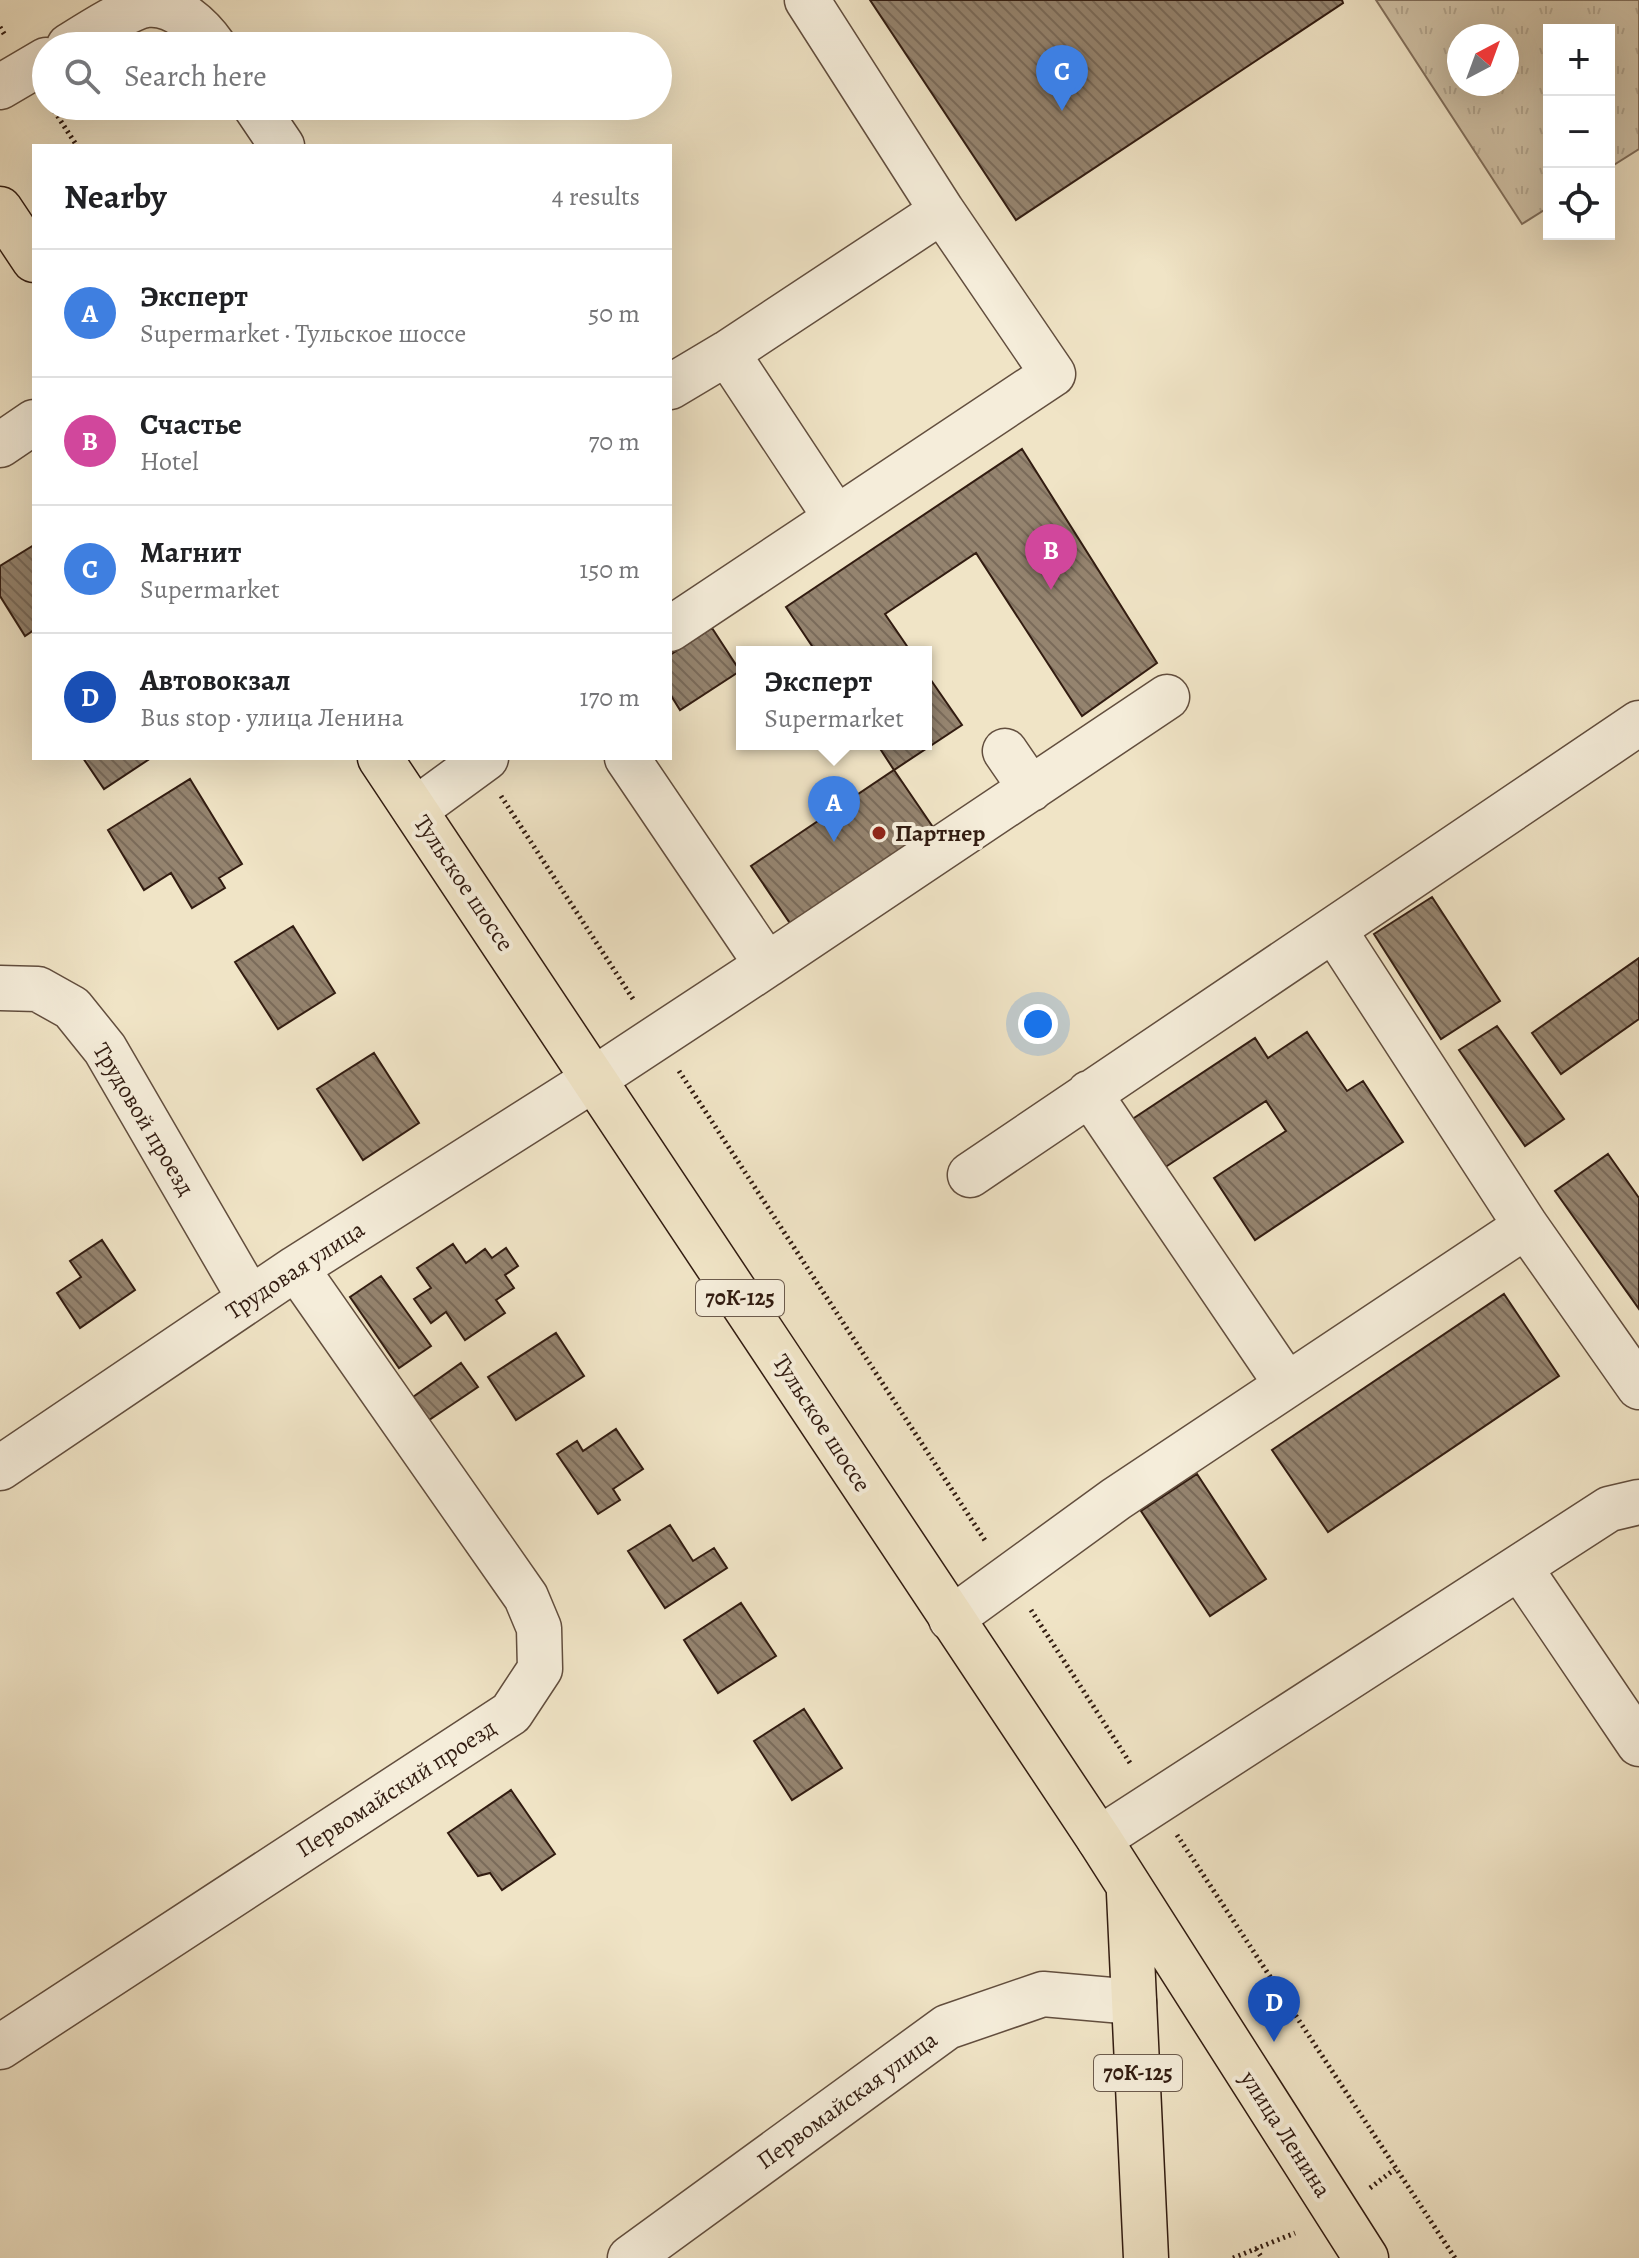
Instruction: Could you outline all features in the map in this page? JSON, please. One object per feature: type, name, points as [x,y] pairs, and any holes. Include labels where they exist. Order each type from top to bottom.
[{"type":"main road","points":[[0,209],[32,257]]},
{"type":"main road","name":"Тульское шоссе","points":[[381,760],[1099,1839],[1129,1889]]},
{"type":"main road","name":"70К-125","points":[[1129,1889],[1146,2258]]},
{"type":"main road","name":"улица Ленина","points":[[1129,1889],[1366,2258]]},
{"type":"street","points":[[672,628],[1053,374],[942,211],[807,0]]},
{"type":"street","points":[[93,32],[147,5],[180,11],[200,32]]},
{"type":"street","points":[[0,87],[32,68]]},
{"type":"street","points":[[264,120],[281,144]]},
{"type":"street","points":[[672,386],[942,211]]},
{"type":"street","points":[[727,353],[836,518]]},
{"type":"street","points":[[0,445],[32,423]]},
{"type":"street","name":"Трудовая улица","points":[[0,1468],[296,1268],[594,1079],[1167,697]]},
{"type":"street","points":[[970,1175],[1639,723]]},
{"type":"street","points":[[1005,751],[1031,789]]},
{"type":"street","points":[[415,810],[483,760]]},
{"type":"street","points":[[628,760],[767,965]]},
{"type":"street","points":[[1334,930],[1526,1226],[1639,1387]]},
{"type":"street","name":"Трудовой проезд","points":[[0,988],[38,989],[72,1008],[97,1039],[250,1299]]},
{"type":"street","points":[[1089,1093],[1287,1385]]},
{"type":"street","points":[[951,1619],[1116,1499],[1526,1226]]},
{"type":"street","name":"Первомайский проезд","points":[[0,2047],[511,1713],[540,1669],[539,1628],[526,1597],[296,1268]]},
{"type":"street","points":[[1099,1839],[1609,1509],[1639,1502]]},
{"type":"street","points":[[1520,1568],[1639,1744]]},
{"type":"street","name":"Первомайская улица","points":[[630,2258],[947,2027],[1043,1994],[1134,2002]]},
{"type":"path","points":[[60,120],[76,144]]},
{"type":"path","points":[[483,760],[657,1037],[1455,2258]]},
{"type":"path","points":[[1365,2192],[1395,2169]]},
{"type":"path","points":[[1233,2258],[1295,2233]]},
{"type":"path","points":[[1256,2249],[1262,2258]]},
{"type":"green space","points":[[1376,0],[1639,0],[1639,149],[1615,164],[1615,24],[1543,24],[1543,211],[1522,224]]},
{"type":"building","points":[[870,0],[1342,0],[1343,3],[1016,220]]},
{"type":"building","points":[[1022,449],[1157,663],[1082,716],[976,553],[885,614],[907,646],[812,646],[786,607]]},
{"type":"building","points":[[32,546],[32,631],[25,636],[0,596],[0,566]]},
{"type":"building","points":[[712,628],[736,665],[736,674],[680,710],[672,697],[672,654]]},
{"type":"building","points":[[932,682],[962,725],[932,745]]},
{"type":"building","points":[[881,750],[924,750],[894,770]]},
{"type":"building","points":[[84,760],[148,760],[104,789]]},
{"type":"building","points":[[894,770],[939,836],[796,932],[751,866]]},
{"type":"building","points":[[190,779],[242,864],[219,878],[225,888],[192,908],[171,873],[144,890],[108,830]]},
{"type":"building","points":[[1432,897],[1500,1001],[1441,1039],[1374,934]]},
{"type":"building","points":[[293,926],[335,993],[278,1029],[235,962]]},
{"type":"building","points":[[1639,958],[1639,1019],[1561,1074],[1532,1033]]},
{"type":"building","points":[[1497,1026],[1564,1119],[1525,1146],[1459,1050]]},
{"type":"building","points":[[1307,1032],[1347,1091],[1363,1081],[1403,1142],[1255,1240],[1214,1178],[1286,1131],[1266,1101],[1164,1168],[1131,1120],[1255,1038],[1268,1058]]},
{"type":"building","points":[[374,1053],[419,1123],[363,1160],[317,1089]]},
{"type":"building","points":[[1608,1154],[1639,1198],[1639,1309],[1555,1191]]},
{"type":"building","points":[[102,1240],[135,1290],[80,1328],[57,1293],[81,1277],[70,1261]]},
{"type":"building","points":[[453,1244],[466,1263],[485,1249],[492,1258],[506,1248],[518,1266],[505,1275],[514,1288],[496,1300],[505,1313],[465,1340],[446,1312],[431,1323],[414,1299],[431,1288],[417,1268]]},
{"type":"building","points":[[381,1276],[431,1346],[399,1368],[350,1297]]},
{"type":"building","points":[[1504,1294],[1559,1376],[1328,1532],[1272,1450]]},
{"type":"building","points":[[556,1333],[584,1376],[516,1420],[488,1377]]},
{"type":"building","points":[[461,1363],[478,1387],[429,1420],[413,1397]]},
{"type":"building","points":[[616,1429],[643,1469],[613,1489],[620,1500],[598,1514],[557,1454],[577,1441],[583,1451]]},
{"type":"building","points":[[1197,1474],[1266,1579],[1210,1616],[1141,1511]]},
{"type":"building","points":[[670,1525],[693,1561],[714,1548],[727,1568],[665,1608],[628,1551]]},
{"type":"building","points":[[741,1603],[776,1656],[718,1693],[684,1640]]},
{"type":"building","points":[[804,1709],[842,1768],[792,1800],[754,1741]]},
{"type":"building","points":[[511,1790],[555,1854],[502,1890],[490,1873],[478,1876],[448,1833]]},
{"type":"place","name":"Магнит","points":[[1062,111]]},
{"type":"place","name":"Счастье","points":[[1051,590]]},
{"type":"place","name":"Партнер","points":[[879,833]]},
{"type":"place","name":"Эксперт","points":[[834,842]]},
{"type":"place","name":"Автовокзал","points":[[1274,2042]]}]
